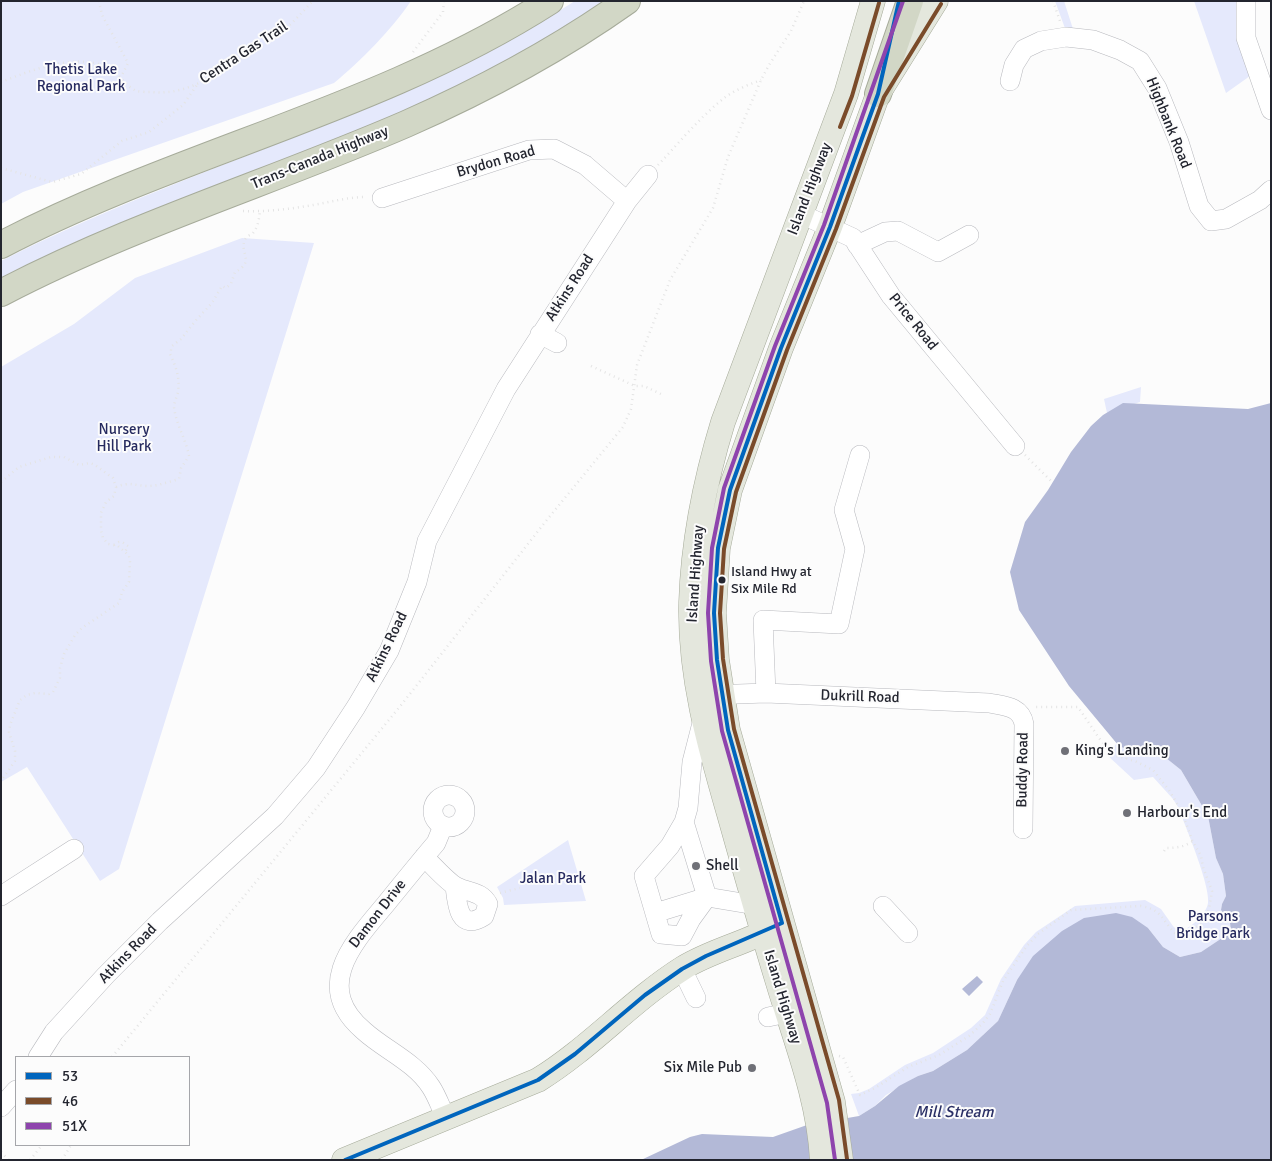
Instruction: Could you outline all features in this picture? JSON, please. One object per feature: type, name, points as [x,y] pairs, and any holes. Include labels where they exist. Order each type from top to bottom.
[{"type":"highway","points":[[1,245],[108,196],[395,83],[479,42],[550,1]]},
{"type":"highway","name":"Trans-Canada Highway","points":[[1,293],[80,255],[396,127],[466,96],[530,63],[595,24],[627,1]]},
{"type":"highway","points":[[878,94],[910,1]]},
{"type":"main road","name":"Island Highway","points":[[822,1160],[816,1118],[819,1086],[772,928],[733,748],[694,660],[691,602],[698,524],[708,472],[729,402],[846,94],[873,1]]},
{"type":"main road","name":"Island Highway","points":[[842,1160],[833,1102],[819,1086],[777,1015],[772,928],[755,905],[703,719],[717,660],[714,613],[718,548],[730,490],[780,348],[830,227],[878,94],[936,1]]},
{"type":"main road","points":[[344,1160],[538,1080],[562,1065],[617,1019],[688,966],[772,928]]},
{"type":"street","points":[[878,94],[899,1]]},
{"type":"street","points":[[1246,1],[1246,38],[1271,110]]},
{"type":"street","name":"Highbank Road","points":[[1010,81],[1014,65],[1024,49],[1041,41],[1066,37],[1093,40],[1120,50],[1140,61],[1157,88],[1179,142],[1199,206],[1211,221],[1226,219],[1260,200],[1271,190]]},
{"type":"street","name":"Brydon Road","points":[[382,198],[529,150],[554,149],[585,165],[627,201]]},
{"type":"street","name":"Atkins Road","points":[[39,1056],[54,1032],[106,975],[160,921],[275,816],[316,768],[356,707],[389,651],[417,582],[427,541],[506,389],[627,201],[648,175]]},
{"type":"street","name":"Price Road","points":[[801,214],[853,238],[891,296],[1022,452]]},
{"type":"street","points":[[857,245],[885,232],[898,231],[938,252],[969,235]]},
{"type":"street","points":[[540,334],[557,343]]},
{"type":"street","points":[[766,693],[763,620],[839,624],[855,549],[844,510],[860,455]]},
{"type":"street","name":"Dukrill Road","points":[[710,695],[766,693],[989,702],[1026,709]]},
{"type":"street","name":"Buddy Road","points":[[1022,829],[1023,717],[1026,709]]},
{"type":"street","points":[[682,936],[661,934],[644,876],[670,846],[684,822],[688,808],[692,762],[703,719]]},
{"type":"street","points":[[684,822],[707,897]]},
{"type":"street","name":"Damon Drive","points":[[443,826],[436,843],[358,938],[346,956],[339,983],[340,996],[352,1021],[419,1073],[431,1087],[446,1118]]},
{"type":"street","points":[[1,896],[74,849]]},
{"type":"street","points":[[424,857],[455,886],[477,893],[485,900],[488,904],[484,916],[477,921],[468,921],[461,916],[457,906],[455,886]]},
{"type":"street","points":[[696,998],[682,936],[707,897]]},
{"type":"street","points":[[653,906],[707,897],[755,905]]},
{"type":"street","points":[[883,906],[908,933]]},
{"type":"street","points":[[1,1107],[15,1091]]},
{"type":"path","points":[[99,1],[102,15],[128,63],[121,77]]},
{"type":"path","name":"Centra Gas Trail","points":[[1,82],[33,70],[80,62],[96,63],[112,70],[136,91],[158,93],[182,90],[198,84],[283,31],[313,1]]},
{"type":"path","points":[[411,55],[443,12],[444,1]]},
{"type":"path","points":[[113,1056],[396,711],[540,528],[623,427],[631,409],[637,365],[670,280],[713,208],[728,157],[761,80],[794,26],[804,1]]},
{"type":"path","points":[[1053,1],[1066,37]]},
{"type":"path","points":[[648,175],[702,118],[724,98],[739,89],[761,80]]},
{"type":"path","points":[[1,168],[52,182],[81,174],[122,141],[149,132],[182,105],[198,84]]},
{"type":"path","points":[[222,197],[237,210],[260,211],[312,205],[352,197],[382,198]]},
{"type":"path","points":[[116,487],[127,483],[147,486],[164,484],[179,479],[181,468],[189,456],[187,445],[177,421],[174,405],[178,392],[178,371],[170,354],[172,346],[181,339],[196,319],[212,303],[222,286],[226,288],[231,284],[235,272],[242,268],[246,262],[244,247],[246,238],[252,234],[258,224],[260,211]]},
{"type":"path","points":[[591,366],[635,386],[644,386],[663,395]]},
{"type":"path","points":[[1022,452],[1052,482]]},
{"type":"path","points":[[1,482],[19,466],[58,456],[80,465],[90,463],[95,465],[113,478],[116,487],[114,496],[106,502],[103,508],[101,530],[103,538],[108,544],[114,545],[125,552],[129,556],[130,562],[128,582],[122,592],[119,603],[82,628],[75,635],[64,654],[60,668],[60,678],[53,692],[49,694],[35,693],[27,695],[20,700],[9,732],[15,751],[15,761],[1,782]]},
{"type":"path","points":[[114,545],[122,542],[128,546],[125,552]]},
{"type":"path","points":[[843,1057],[860,1095],[908,1068],[938,1055],[969,1036],[984,1023],[990,1014],[1002,981],[1026,948],[1038,934],[1071,910],[1141,906],[1151,908],[1156,910],[1177,935],[1187,933],[1201,924],[1206,918],[1212,891],[1203,868],[1201,856],[1182,812],[1169,790],[1152,770],[1135,761],[1113,755],[1078,707],[1026,709]]},
{"type":"path","points":[[1126,759],[1129,752],[1134,751]]},
{"type":"path","points":[[1164,851],[1166,848],[1176,848],[1193,841]]},
{"type":"path","points":[[485,900],[499,893],[520,888]]},
{"type":"path","points":[[30,1160],[41,1146]]},
{"type":"path","points":[[62,1160],[70,1146]]},
{"type":"path","points":[[1,1152],[8,1160]]},
{"type":"green space","name":"Thetis Lake Regional Park","points":[[1,1],[411,1],[395,23],[375,45],[334,83],[23,192],[1,204]]},
{"type":"green space","points":[[575,1],[610,1],[461,88],[1,282],[1,261],[145,196],[291,138],[436,77],[506,41]]},
{"type":"green space","points":[[1055,1],[1064,1],[1073,29],[1066,31]]},
{"type":"green space","points":[[1194,1],[1240,1],[1250,76],[1226,93]]},
{"type":"green space","name":"Nursery Hill Park","points":[[242,238],[314,243],[119,869],[100,881],[27,767],[1,782],[1,367],[74,324],[135,278]]},
{"type":"green space","points":[[1141,387],[1140,402],[1107,413],[1104,399]]},
{"type":"green space","name":"Parsons Bridge Park","points":[[1116,744],[1127,750],[1144,750],[1161,754],[1181,770],[1208,816],[1216,858],[1223,874],[1226,896],[1221,910],[1230,923],[1231,932],[1201,952],[1180,957],[1163,947],[1148,928],[1017,980],[998,1021],[967,1050],[933,1071],[918,1076],[886,1095],[875,1106],[859,1116],[851,1094],[869,1089],[905,1065],[933,1053],[971,1028],[985,1015],[1001,979],[1024,945],[1036,932],[1075,906],[1145,900],[1161,909],[1173,926],[1177,930],[1182,931],[1202,916],[1208,903],[1206,884],[1178,807],[1153,777],[1134,780],[1107,755]]},
{"type":"green space","name":"Jalan Park","points":[[568,840],[586,901],[504,905],[503,898],[497,887]]},
{"type":"water","name":"Mill Stream","points":[[1123,403],[1248,409],[1271,403],[1271,1160],[641,1160],[690,1137],[702,1134],[773,1137],[807,1125],[859,1116],[875,1106],[899,1086],[933,1071],[967,1050],[998,1021],[1017,980],[1033,956],[1062,931],[1084,918],[1116,913],[1132,917],[1148,928],[1163,947],[1180,957],[1201,952],[1231,932],[1230,923],[1221,910],[1226,896],[1223,874],[1216,858],[1208,816],[1181,770],[1161,754],[1144,750],[1127,750],[1118,745],[1069,686],[1019,610],[1010,572],[1025,522],[1048,490],[1071,452],[1091,426],[1103,415]]},
{"type":"water","points":[[977,976],[983,982],[969,996],[962,989]]},
{"type":"transit line","name":"53","points":[[345,1160],[538,1080],[575,1054],[645,995],[682,969],[706,956],[782,923],[728,730],[717,660],[714,613],[718,548],[730,490],[781,348],[830,227],[878,94],[899,1]]},
{"type":"transit line","name":"51X","points":[[835,1160],[827,1103],[722,731],[711,661],[708,613],[712,548],[724,488],[775,346],[824,225],[903,1]]},
{"type":"transit line","name":"46","points":[[840,127],[852,96],[879,3]]},
{"type":"transit line","name":"46","points":[[847,1159],[839,1100],[734,729],[723,659],[720,613],[724,549],[736,492],[787,350],[836,229],[884,97],[941,4]]},
{"type":"place","name":"Island Hwy at Six Mile Rd","points":[[722,580]]},
{"type":"place","name":"King's Landing","points":[[1065,751]]},
{"type":"place","name":"Harbour's End","points":[[1127,813]]},
{"type":"place","name":"Shell","points":[[696,866]]},
{"type":"place","name":"Six Mile Pub","points":[[752,1068]]}]
